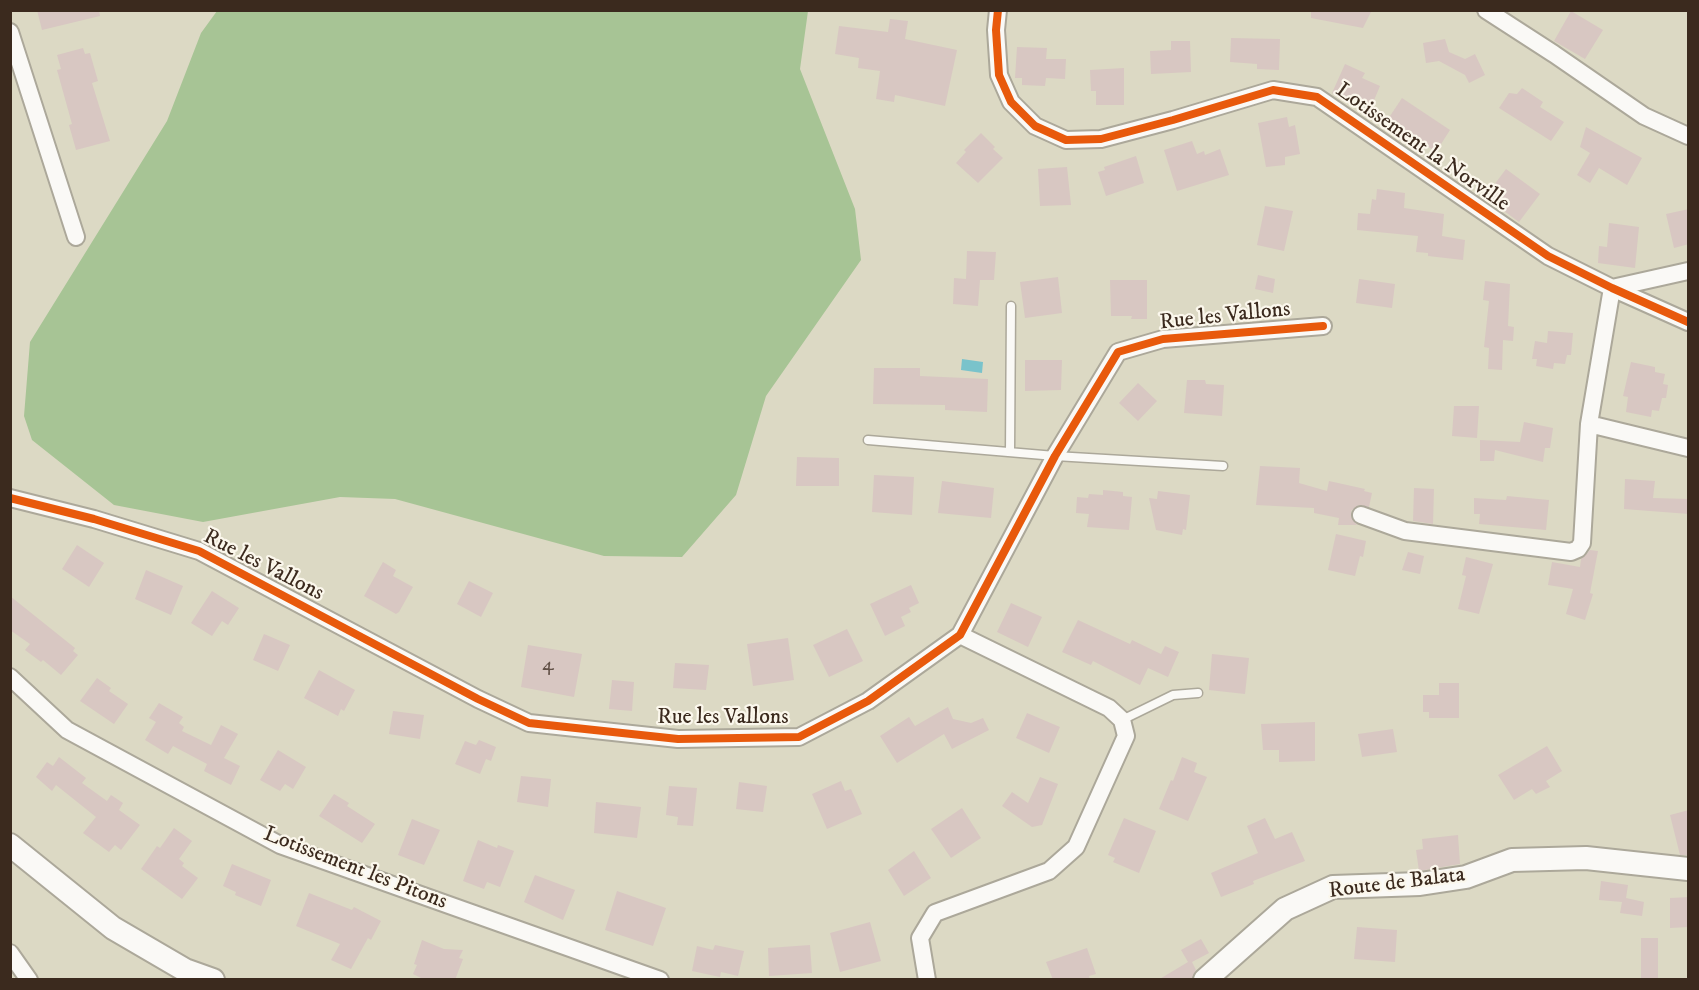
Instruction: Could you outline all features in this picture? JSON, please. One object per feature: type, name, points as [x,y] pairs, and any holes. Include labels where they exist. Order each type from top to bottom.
[{"type":"main road","points":[[10,845],[114,928],[185,970],[213,980]]},
{"type":"main road","name":"Route de Balata","points":[[1205,980],[1285,909],[1333,887],[1420,884],[1466,877],[1512,860],[1586,858],[1689,869]]},
{"type":"street","name":"Lotissement la Norville","points":[[998,10],[996,30],[999,75],[1011,102],[1035,126],[1066,140],[1101,139],[1273,90],[1317,97],[1548,256],[1612,288],[1689,322]]},
{"type":"street","points":[[1486,10],[1644,116],[1689,136]]},
{"type":"street","points":[[10,32],[76,237]]},
{"type":"street","points":[[1361,515],[1405,531],[1571,552],[1578,549],[1582,543],[1589,424],[1612,288],[1689,272]]},
{"type":"street","name":"Rue les Vallons","points":[[10,498],[94,519],[199,551],[478,699],[529,723],[678,739],[799,737],[868,701],[960,635],[1055,456],[1118,352],[1163,339],[1323,326]]},
{"type":"street","points":[[1589,424],[1689,448]]},
{"type":"street","points":[[927,980],[920,938],[935,913],[1049,871],[1076,847],[1126,736],[1122,720],[1109,708],[960,635]]},
{"type":"street","name":"Lotissement les Pitons","points":[[10,677],[67,730],[280,845],[660,980]]},
{"type":"street","points":[[10,953],[23,977]]},
{"type":"lane","points":[[1010,452],[1011,306]]},
{"type":"lane","points":[[868,440],[1055,456],[1223,466]]},
{"type":"lane","points":[[1122,720],[1173,695],[1198,693]]},
{"type":"green space","points":[[217,11],[808,11],[800,69],[855,209],[861,260],[766,396],[736,495],[682,557],[604,556],[395,499],[340,497],[203,522],[114,505],[32,440],[24,416],[30,342],[167,121],[201,33]]},
{"type":"water","points":[[962,359],[983,362],[982,373],[961,370]]},
{"type":"building","points":[[37,10],[99,10],[100,16],[42,30]]},
{"type":"building","points":[[1311,10],[1372,10],[1363,28],[1311,18]]},
{"type":"building","points":[[1571,11],[1603,30],[1585,59],[1554,41]]},
{"type":"building","points":[[890,19],[908,21],[905,39],[957,50],[945,106],[895,95],[894,102],[876,99],[880,71],[858,68],[859,58],[835,54],[839,26],[888,32]]},
{"type":"building","points":[[1231,38],[1280,39],[1279,70],[1257,69],[1257,64],[1230,62]]},
{"type":"building","points":[[1445,39],[1449,52],[1465,59],[1475,54],[1485,75],[1469,83],[1465,75],[1439,61],[1426,63],[1423,43]]},
{"type":"building","points":[[1171,41],[1190,41],[1191,72],[1151,74],[1150,51],[1171,50]]},
{"type":"building","points":[[1017,47],[1047,48],[1046,59],[1066,59],[1065,79],[1046,78],[1045,86],[1022,85],[1022,78],[1015,78]]},
{"type":"building","points":[[83,48],[85,54],[90,53],[98,81],[92,83],[110,141],[76,150],[69,125],[72,124],[57,70],[61,69],[57,55]]},
{"type":"building","points":[[1345,64],[1365,73],[1362,78],[1380,86],[1372,105],[1354,97],[1353,102],[1332,93]]},
{"type":"building","points":[[1124,68],[1124,105],[1096,105],[1096,91],[1091,91],[1090,70]]},
{"type":"building","points":[[1522,88],[1543,102],[1540,107],[1564,122],[1551,141],[1499,108],[1509,93],[1517,94]]},
{"type":"building","points":[[1402,98],[1450,130],[1436,152],[1388,119]]},
{"type":"building","points":[[1287,117],[1289,127],[1295,125],[1300,154],[1285,157],[1285,165],[1266,167],[1258,123]]},
{"type":"building","points":[[1586,127],[1642,158],[1627,185],[1599,168],[1590,183],[1577,175],[1590,153],[1580,147]]},
{"type":"building","points":[[981,133],[1003,158],[978,183],[956,163],[966,152],[964,150]]},
{"type":"building","points":[[1192,141],[1197,154],[1204,151],[1205,155],[1220,149],[1229,175],[1177,191],[1164,150]]},
{"type":"building","points":[[1136,156],[1144,183],[1106,196],[1098,172],[1105,170],[1104,167]]},
{"type":"building","points":[[1067,167],[1071,205],[1040,206],[1038,169]]},
{"type":"building","points":[[1506,169],[1540,194],[1519,222],[1485,197]]},
{"type":"building","points":[[1377,189],[1405,193],[1404,208],[1444,214],[1442,236],[1465,240],[1463,260],[1428,256],[1428,253],[1416,252],[1418,236],[1357,230],[1358,213],[1370,214],[1372,199],[1376,200]]},
{"type":"building","points":[[1265,206],[1293,211],[1284,251],[1257,245]]},
{"type":"building","points":[[1689,209],[1689,244],[1674,248],[1666,214]]},
{"type":"building","points":[[1609,223],[1639,227],[1635,268],[1598,263],[1599,246],[1607,247]]},
{"type":"building","points":[[967,251],[996,252],[994,280],[980,280],[978,306],[953,304],[954,278],[966,279]]},
{"type":"building","points":[[1258,275],[1275,279],[1273,293],[1255,289]]},
{"type":"building","points":[[1058,277],[1062,313],[1025,318],[1020,282]]},
{"type":"building","points":[[1359,279],[1395,284],[1392,308],[1356,303]]},
{"type":"building","points":[[1110,280],[1147,280],[1147,319],[1111,316]]},
{"type":"building","points":[[1485,281],[1510,284],[1508,326],[1514,327],[1513,341],[1503,340],[1502,370],[1488,369],[1489,348],[1484,347],[1489,301],[1483,300]]},
{"type":"building","points":[[1548,331],[1573,333],[1571,355],[1567,355],[1565,364],[1554,363],[1553,369],[1536,366],[1537,359],[1532,359],[1535,341],[1547,343]]},
{"type":"building","points":[[1025,360],[1062,360],[1061,390],[1025,391]]},
{"type":"building","points":[[1631,362],[1655,367],[1655,372],[1665,374],[1663,384],[1668,385],[1666,398],[1662,398],[1659,411],[1652,410],[1651,417],[1626,412],[1628,397],[1623,396]]},
{"type":"building","points":[[874,368],[920,368],[920,376],[988,379],[987,412],[945,410],[945,405],[873,404]]},
{"type":"building","points":[[1187,380],[1205,380],[1206,384],[1224,385],[1222,416],[1184,413]]},
{"type":"building","points":[[1138,383],[1157,401],[1138,421],[1119,403]]},
{"type":"building","points":[[1454,406],[1479,406],[1477,438],[1452,436]]},
{"type":"building","points":[[1524,422],[1553,428],[1550,448],[1545,448],[1543,462],[1495,450],[1494,461],[1480,461],[1480,440],[1520,442]]},
{"type":"building","points":[[797,457],[839,458],[839,486],[796,486]]},
{"type":"building","points":[[1260,466],[1300,468],[1299,483],[1327,491],[1329,481],[1365,489],[1364,491],[1372,493],[1369,507],[1359,505],[1351,511],[1351,517],[1357,525],[1338,525],[1339,518],[1314,513],[1314,508],[1256,505]]},
{"type":"building","points":[[874,475],[914,477],[912,515],[872,512]]},
{"type":"building","points":[[1625,479],[1655,481],[1653,498],[1689,499],[1689,514],[1624,509]]},
{"type":"building","points":[[942,481],[994,488],[991,518],[938,513]]},
{"type":"building","points":[[1414,488],[1434,489],[1433,524],[1413,521]]},
{"type":"building","points":[[1103,490],[1123,492],[1123,496],[1132,497],[1129,530],[1087,527],[1089,514],[1076,513],[1077,497],[1088,498],[1089,494],[1103,495]]},
{"type":"building","points":[[1158,491],[1190,495],[1186,530],[1183,529],[1182,535],[1156,530],[1149,498],[1157,499]]},
{"type":"building","points":[[1507,496],[1549,500],[1546,530],[1479,524],[1480,514],[1474,514],[1474,498],[1506,500]]},
{"type":"building","points":[[1336,534],[1366,541],[1363,557],[1360,556],[1355,576],[1328,570]]},
{"type":"building","points":[[77,545],[104,563],[89,587],[62,569]]},
{"type":"building","points":[[1590,550],[1598,551],[1590,593],[1593,594],[1585,620],[1566,614],[1573,589],[1548,585],[1552,562],[1580,567],[1581,559]]},
{"type":"building","points":[[1408,552],[1424,556],[1420,574],[1402,570]]},
{"type":"building","points":[[1466,557],[1493,564],[1479,614],[1458,609],[1466,576],[1462,575]]},
{"type":"building","points":[[383,562],[396,570],[393,576],[413,587],[396,614],[364,596]]},
{"type":"building","points":[[146,570],[183,586],[171,615],[135,599]]},
{"type":"building","points":[[469,581],[493,593],[481,617],[457,604]]},
{"type":"building","points":[[911,585],[919,603],[909,608],[911,612],[901,617],[905,626],[885,636],[870,604]]},
{"type":"building","points":[[212,591],[239,608],[228,625],[222,621],[212,636],[191,623]]},
{"type":"building","points":[[10,596],[75,648],[73,651],[78,655],[61,675],[43,660],[41,662],[25,650],[30,644],[10,630]]},
{"type":"building","points":[[1011,603],[1042,617],[1028,647],[997,632]]},
{"type":"building","points":[[1078,620],[1130,644],[1132,640],[1161,654],[1165,646],[1179,652],[1168,677],[1148,668],[1140,685],[1093,661],[1091,665],[1062,652]]},
{"type":"building","points":[[847,629],[863,661],[829,677],[813,645]]},
{"type":"building","points":[[264,634],[290,645],[278,671],[253,660]]},
{"type":"building","points":[[788,638],[794,680],[753,686],[747,644]]},
{"type":"building","points":[[528,645],[582,654],[574,697],[521,687]]},
{"type":"building","points":[[1212,654],[1249,658],[1245,694],[1209,690]]},
{"type":"building","points":[[675,663],[709,665],[706,690],[673,688]]},
{"type":"building","points":[[319,670],[355,690],[344,711],[341,709],[338,716],[304,698]]},
{"type":"building","points":[[97,678],[111,688],[109,691],[128,704],[114,724],[80,701]]},
{"type":"building","points":[[612,680],[634,682],[632,711],[609,709]]},
{"type":"building","points":[[1439,683],[1459,683],[1459,718],[1429,718],[1429,712],[1423,712],[1423,695],[1439,695]]},
{"type":"building","points":[[159,703],[183,717],[179,723],[184,727],[182,731],[211,745],[221,725],[238,734],[224,758],[240,766],[231,785],[204,771],[207,764],[173,746],[168,754],[145,740],[156,722],[149,718]]},
{"type":"building","points":[[948,707],[953,719],[971,723],[983,718],[989,730],[952,749],[944,734],[897,763],[880,736],[909,717],[915,726]]},
{"type":"building","points":[[393,711],[424,715],[420,739],[389,734]]},
{"type":"building","points":[[1027,713],[1060,727],[1049,753],[1016,738]]},
{"type":"building","points":[[1315,722],[1315,761],[1279,762],[1279,750],[1263,750],[1261,724]]},
{"type":"building","points":[[1393,729],[1397,752],[1362,757],[1358,734]]},
{"type":"building","points":[[479,740],[496,747],[491,761],[486,759],[480,774],[455,764],[465,741],[476,745]]},
{"type":"building","points":[[1547,746],[1562,771],[1546,781],[1550,787],[1536,794],[1532,789],[1514,800],[1498,775]]},
{"type":"building","points":[[278,750],[306,767],[293,789],[285,784],[280,791],[260,780]]},
{"type":"building","points":[[59,757],[86,778],[82,783],[107,801],[111,795],[123,803],[119,810],[140,825],[121,850],[115,845],[109,852],[83,833],[96,817],[56,785],[52,791],[36,777],[47,762],[53,766]]},
{"type":"building","points":[[1182,757],[1197,763],[1194,772],[1207,777],[1188,821],[1159,809]]},
{"type":"building","points":[[521,776],[551,779],[548,807],[517,802]]},
{"type":"building","points":[[1040,777],[1058,784],[1042,825],[1032,827],[1002,806],[1012,792],[1028,803]]},
{"type":"building","points":[[841,781],[845,791],[851,789],[862,814],[827,829],[812,794]]},
{"type":"building","points":[[739,782],[767,786],[763,812],[736,809]]},
{"type":"building","points":[[669,786],[697,788],[693,826],[677,825],[678,817],[666,815]]},
{"type":"building","points":[[334,794],[349,803],[347,806],[375,824],[362,843],[319,816]]},
{"type":"building","points":[[596,802],[641,807],[637,838],[594,833]]},
{"type":"building","points":[[962,808],[981,838],[951,858],[931,829]]},
{"type":"building","points":[[1689,810],[1689,855],[1680,855],[1670,815]]},
{"type":"building","points":[[1124,818],[1156,831],[1139,873],[1113,862],[1115,858],[1108,855]]},
{"type":"building","points":[[1265,818],[1275,839],[1292,832],[1305,861],[1253,881],[1254,884],[1221,897],[1211,873],[1258,853],[1247,826]]},
{"type":"building","points":[[412,819],[440,830],[424,865],[398,855]]},
{"type":"building","points":[[174,828],[192,841],[179,859],[184,863],[182,866],[198,878],[182,899],[141,869],[157,846],[160,848]]},
{"type":"building","points":[[1458,835],[1460,864],[1419,871],[1416,850],[1423,849],[1422,839]]},
{"type":"building","points":[[478,840],[497,848],[498,845],[514,851],[500,887],[487,882],[484,889],[463,881]]},
{"type":"building","points":[[914,851],[931,878],[904,896],[888,870]]},
{"type":"building","points":[[232,864],[271,880],[261,906],[235,895],[236,892],[223,886]]},
{"type":"building","points":[[535,875],[575,890],[563,920],[524,902]]},
{"type":"building","points":[[1601,881],[1628,885],[1626,898],[1644,902],[1642,916],[1620,913],[1622,902],[1599,900]]},
{"type":"building","points":[[617,891],[666,908],[653,946],[605,930]]},
{"type":"building","points":[[309,893],[352,910],[354,907],[381,921],[371,940],[368,938],[351,969],[331,960],[340,944],[296,926]]},
{"type":"building","points":[[1689,897],[1689,927],[1670,928],[1670,898]]},
{"type":"building","points":[[870,922],[881,961],[840,972],[830,933]]},
{"type":"building","points":[[1357,927],[1397,930],[1395,962],[1354,959]]},
{"type":"building","points":[[1641,938],[1658,938],[1658,980],[1641,980]]},
{"type":"building","points":[[1201,939],[1209,953],[1192,962],[1196,970],[1192,980],[1158,980],[1188,962],[1181,950]]},
{"type":"building","points":[[422,940],[444,949],[463,950],[459,958],[463,959],[455,980],[425,980],[413,974]]},
{"type":"building","points":[[715,945],[744,951],[738,976],[721,972],[720,977],[692,971],[697,946],[713,950]]},
{"type":"building","points":[[810,945],[812,973],[769,976],[768,948]]},
{"type":"building","points":[[1087,948],[1096,974],[1089,976],[1090,980],[1053,980],[1046,962]]},
{"type":"cycle path","points":[[998,10],[996,30],[999,75],[1011,102],[1035,126],[1066,140],[1101,139],[1273,90],[1317,97],[1548,256],[1688,322]]},
{"type":"cycle path","points":[[10,498],[94,519],[199,551],[478,699],[529,723],[678,739],[799,737],[868,701],[960,635],[1055,456],[1118,352],[1163,339],[1323,326]]}]
